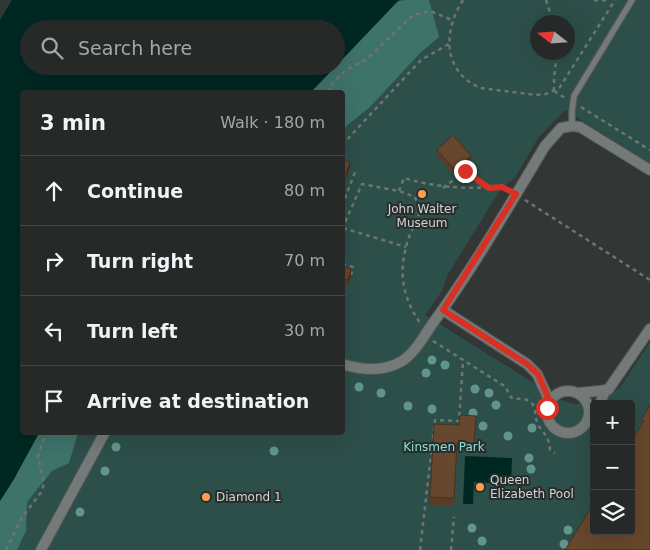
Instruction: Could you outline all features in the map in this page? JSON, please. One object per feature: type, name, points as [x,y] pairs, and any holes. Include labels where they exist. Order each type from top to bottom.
[{"type":"street","points":[[345,365],[373,369],[393,365],[403,361],[415,349],[443,310],[551,138],[561,128],[572,126],[586,129],[650,170]]},
{"type":"street","points":[[443,310],[527,364],[538,374],[550,402]]},
{"type":"street","points":[[590,418],[578,432],[565,434],[558,432],[549,422],[547,415],[550,402],[560,392],[578,393],[608,390],[614,384],[650,329]]},
{"type":"street","points":[[601,400],[605,390]]},
{"type":"street","points":[[578,393],[586,401],[590,412]]},
{"type":"street","points":[[42,550],[103,435]]},
{"type":"lane","points":[[572,126],[574,96],[632,0]]},
{"type":"path","points":[[463,0],[455,14],[449,44],[452,59],[460,74],[473,85],[481,88],[536,95],[554,92],[560,87],[615,0]]},
{"type":"path","points":[[546,0],[551,15]]},
{"type":"path","points":[[594,0],[606,0]]},
{"type":"path","points":[[345,71],[367,58],[413,15],[430,11],[453,21]]},
{"type":"path","points":[[345,142],[421,60],[449,44]]},
{"type":"path","points":[[554,92],[556,60]]},
{"type":"path","points":[[330,90],[329,87],[341,75]]},
{"type":"path","points":[[554,92],[650,150]]},
{"type":"path","points":[[443,188],[465,171],[489,188]]},
{"type":"path","points":[[345,198],[355,172]]},
{"type":"path","points":[[399,191],[404,178],[424,185],[443,188],[502,187],[516,194],[650,280]]},
{"type":"path","points":[[345,229],[406,247]]},
{"type":"path","points":[[345,265],[353,267],[351,275]]},
{"type":"path","points":[[420,550],[435,420],[459,421],[463,361]]},
{"type":"path","points":[[6,550],[12,541],[20,519],[44,486],[38,457],[45,435]]},
{"type":"path","points":[[451,550],[454,517]]},
{"type":"green space","name":"Kinsmen Park","points":[[399,0],[650,0],[650,163],[565,110],[538,138],[515,178],[502,187],[448,274],[442,291],[425,315],[563,401],[574,404],[590,403],[590,535],[635,535],[635,400],[596,400],[620,388],[650,342],[650,550],[0,550],[0,501],[38,435],[345,435],[345,90],[313,90],[327,75],[345,75],[345,56]]},
{"type":"shaded area","points":[[12,0],[399,0],[345,57],[345,20],[20,20],[20,75],[327,75],[313,90],[20,90],[20,435],[38,435],[0,501],[0,20]]},
{"type":"shaded area","points":[[429,0],[439,37],[420,53],[371,106],[345,127],[345,90],[313,90],[327,75],[345,75],[345,56],[396,2]]},
{"type":"shaded area","points":[[38,435],[77,435],[69,463],[52,471],[27,502],[26,531],[17,550],[0,550],[0,501]]},
{"type":"shaded area","points":[[465,456],[512,458],[511,484],[474,482],[473,504],[463,504]]},
{"type":"building","points":[[453,135],[471,156],[455,170],[437,150]]},
{"type":"building","points":[[345,160],[350,162],[345,173]]},
{"type":"building","points":[[345,267],[351,269],[348,280],[345,279]]},
{"type":"building","points":[[650,405],[650,550],[565,550],[590,509],[590,535],[635,535],[635,436],[644,421],[641,420]]},
{"type":"building","points":[[460,415],[476,416],[474,444],[457,443],[454,498],[430,497],[434,424],[459,425]]},
{"type":"place","name":"John Walter Museum","points":[[422,194]]},
{"type":"place","name":"Queen Elizabeth Pool","points":[[480,487]]},
{"type":"place","name":"Diamond 1","points":[[206,497]]},
{"type":"route","points":[[465,171],[489,188],[502,187],[516,194],[504,216],[443,310],[527,364],[538,374],[550,402],[547,408]]}]
